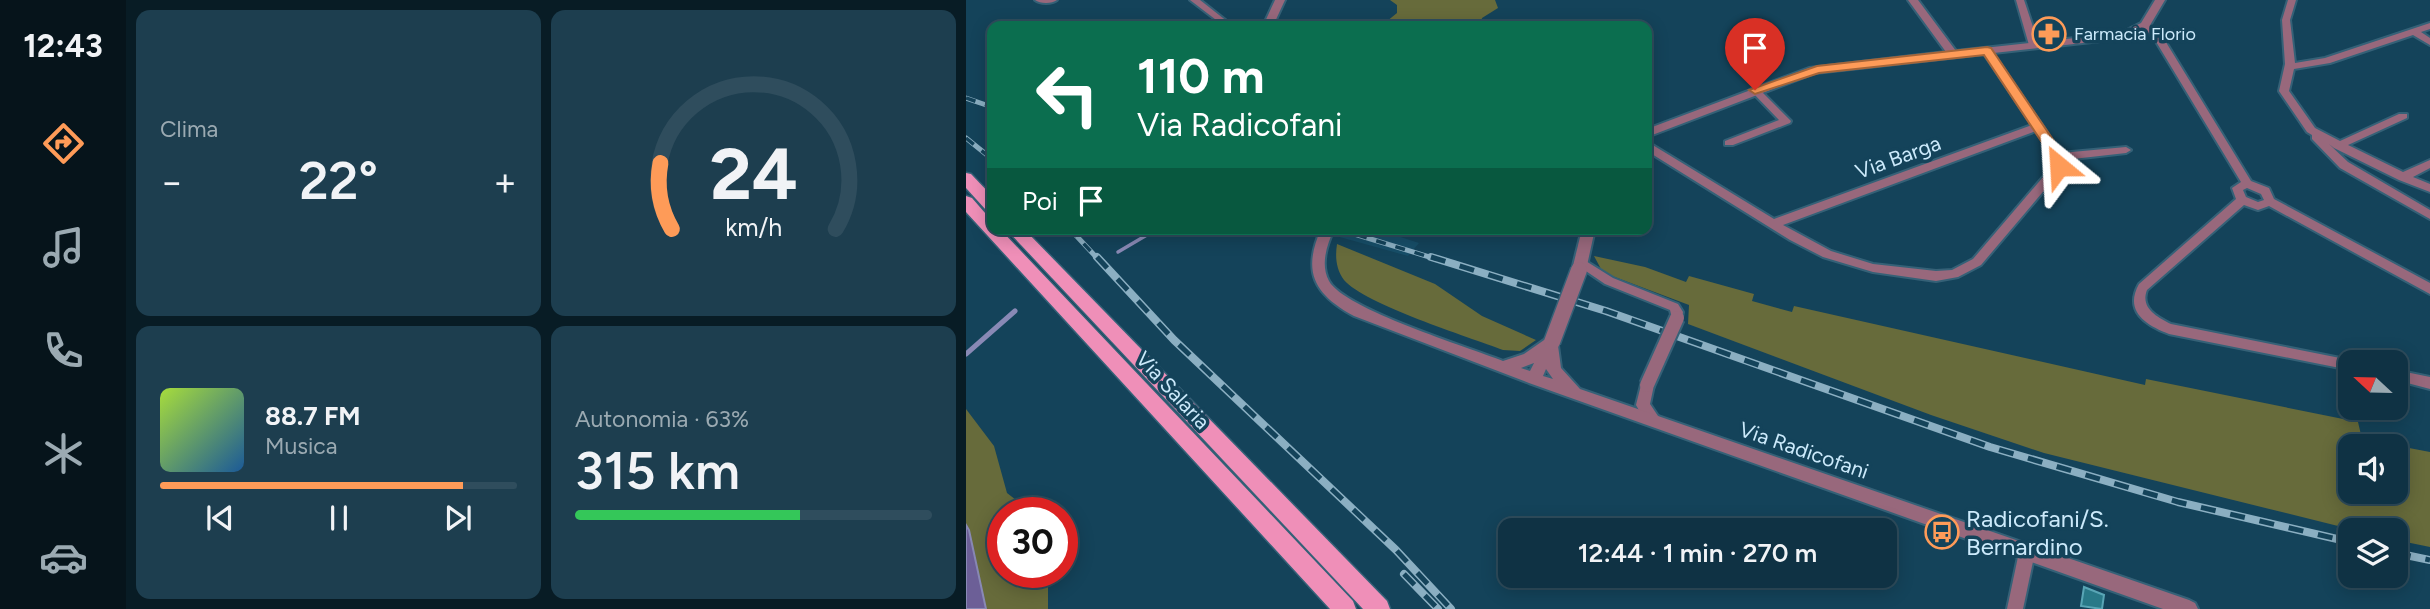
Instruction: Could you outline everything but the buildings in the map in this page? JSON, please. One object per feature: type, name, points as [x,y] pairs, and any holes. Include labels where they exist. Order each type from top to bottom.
[{"type":"main road","points":[[966,178],[987,201]]},
{"type":"main road","name":"Via Salaria","points":[[966,202],[987,226]]},
{"type":"main road","name":"Via Salaria","points":[[995,235],[1344,608]]},
{"type":"main road","name":"Via Salaria","points":[[1020,235],[1379,609]]},
{"type":"street","points":[[1039,0],[1053,0]]},
{"type":"street","points":[[1194,0],[1222,21]]},
{"type":"street","points":[[1270,21],[1280,0]]},
{"type":"street","points":[[1913,0],[1954,55]]},
{"type":"street","points":[[2020,0],[2034,45]]},
{"type":"street","points":[[1652,131],[1755,90],[1817,69],[2118,37],[2145,25],[2160,0]]},
{"type":"street","points":[[2292,0],[2286,23],[2290,67],[2284,86],[2285,94],[2311,130],[2344,165],[2430,215]]},
{"type":"street","points":[[2145,25],[2159,38],[2247,184],[2265,191],[2270,202],[2430,289]]},
{"type":"street","points":[[2290,67],[2328,61],[2430,26]]},
{"type":"street","points":[[2414,32],[2430,42]]},
{"type":"street","points":[[1652,149],[1821,251],[1846,261],[1922,275],[1950,275],[1968,269],[1979,260],[2059,166],[2058,158],[1987,51]]},
{"type":"street","points":[[1729,143],[1786,121],[1755,90]]},
{"type":"street","points":[[2338,146],[2403,116]]},
{"type":"street","name":"Via Barga","points":[[1773,224],[2037,127]]},
{"type":"street","points":[[2311,130],[2338,146],[2430,188]]},
{"type":"street","points":[[2058,158],[2126,150]]},
{"type":"street","points":[[2403,177],[2430,164]]},
{"type":"street","points":[[2247,184],[2237,188],[2242,200],[2258,206],[2270,202]]},
{"type":"street","points":[[2242,200],[2143,287],[2138,298],[2139,306],[2151,319],[2169,329],[2338,363]]},
{"type":"street","name":"Via Radicofani","points":[[1326,235],[1318,256],[1318,274],[1329,292],[1353,309],[1534,379],[2189,609]]},
{"type":"street","points":[[1534,379],[1580,266],[1588,235]]},
{"type":"street","points":[[1580,266],[1609,281],[1674,307],[1678,312],[1647,385],[1643,405],[1653,419]]},
{"type":"street","points":[[1501,367],[1517,364],[1547,352]]},
{"type":"street","points":[[1547,352],[1556,374],[1580,394]]},
{"type":"street","points":[[2408,378],[2430,383]]},
{"type":"street","points":[[2015,609],[2027,552]]},
{"type":"shaded area","points":[[1333,235],[1394,235],[1419,243],[1408,256]]},
{"type":"shaded area","points":[[966,525],[969,530],[986,609],[966,609]]},
{"type":"green space","points":[[1390,0],[1495,0],[1498,8],[1481,21],[1387,21],[1397,13],[1397,5]]},
{"type":"green space","points":[[1337,244],[1435,284],[1482,316],[1536,340],[1520,351],[1503,350],[1372,299],[1344,280],[1337,263]]},
{"type":"green space","points":[[1594,256],[1645,267],[1686,282],[1689,276],[1754,294],[1752,301],[1792,312],[1794,306],[2145,385],[2146,379],[2358,422],[2361,434],[2338,434],[2338,504],[2408,504],[2408,448],[2430,452],[2430,547],[2408,542],[2408,518],[2338,518],[2338,526],[2044,453],[1931,415],[1688,324],[1689,305],[1612,276],[1601,269]]},
{"type":"green space","points":[[966,409],[994,446],[1007,493],[1012,497],[987,497],[987,588],[1048,588],[1048,609],[986,609],[966,525]]},
{"type":"waterway","points":[[1118,252],[1147,235]]},
{"type":"waterway","points":[[966,354],[1015,311]]},
{"type":"railway","points":[[966,98],[987,105]]},
{"type":"railway","points":[[966,138],[987,155]]},
{"type":"railway","points":[[1076,235],[1098,259]]},
{"type":"railway","points":[[1358,235],[1436,259]]},
{"type":"railway","points":[[1097,257],[1174,340],[1396,550],[1451,609]]},
{"type":"railway","points":[[1431,257],[1606,311],[1990,447],[2178,502],[2338,539]]},
{"type":"railway","points":[[2408,555],[2430,560]]},
{"type":"railway","points":[[1404,574],[1438,609]]},
{"type":"place","name":"Farmacia Florio","points":[[2049,34]]},
{"type":"place","name":"Radicofani/S. Bernardino","points":[[1942,532]]},
{"type":"route","points":[[1755,90],[1817,69],[1987,51],[2056,153],[2059,166]]}]
